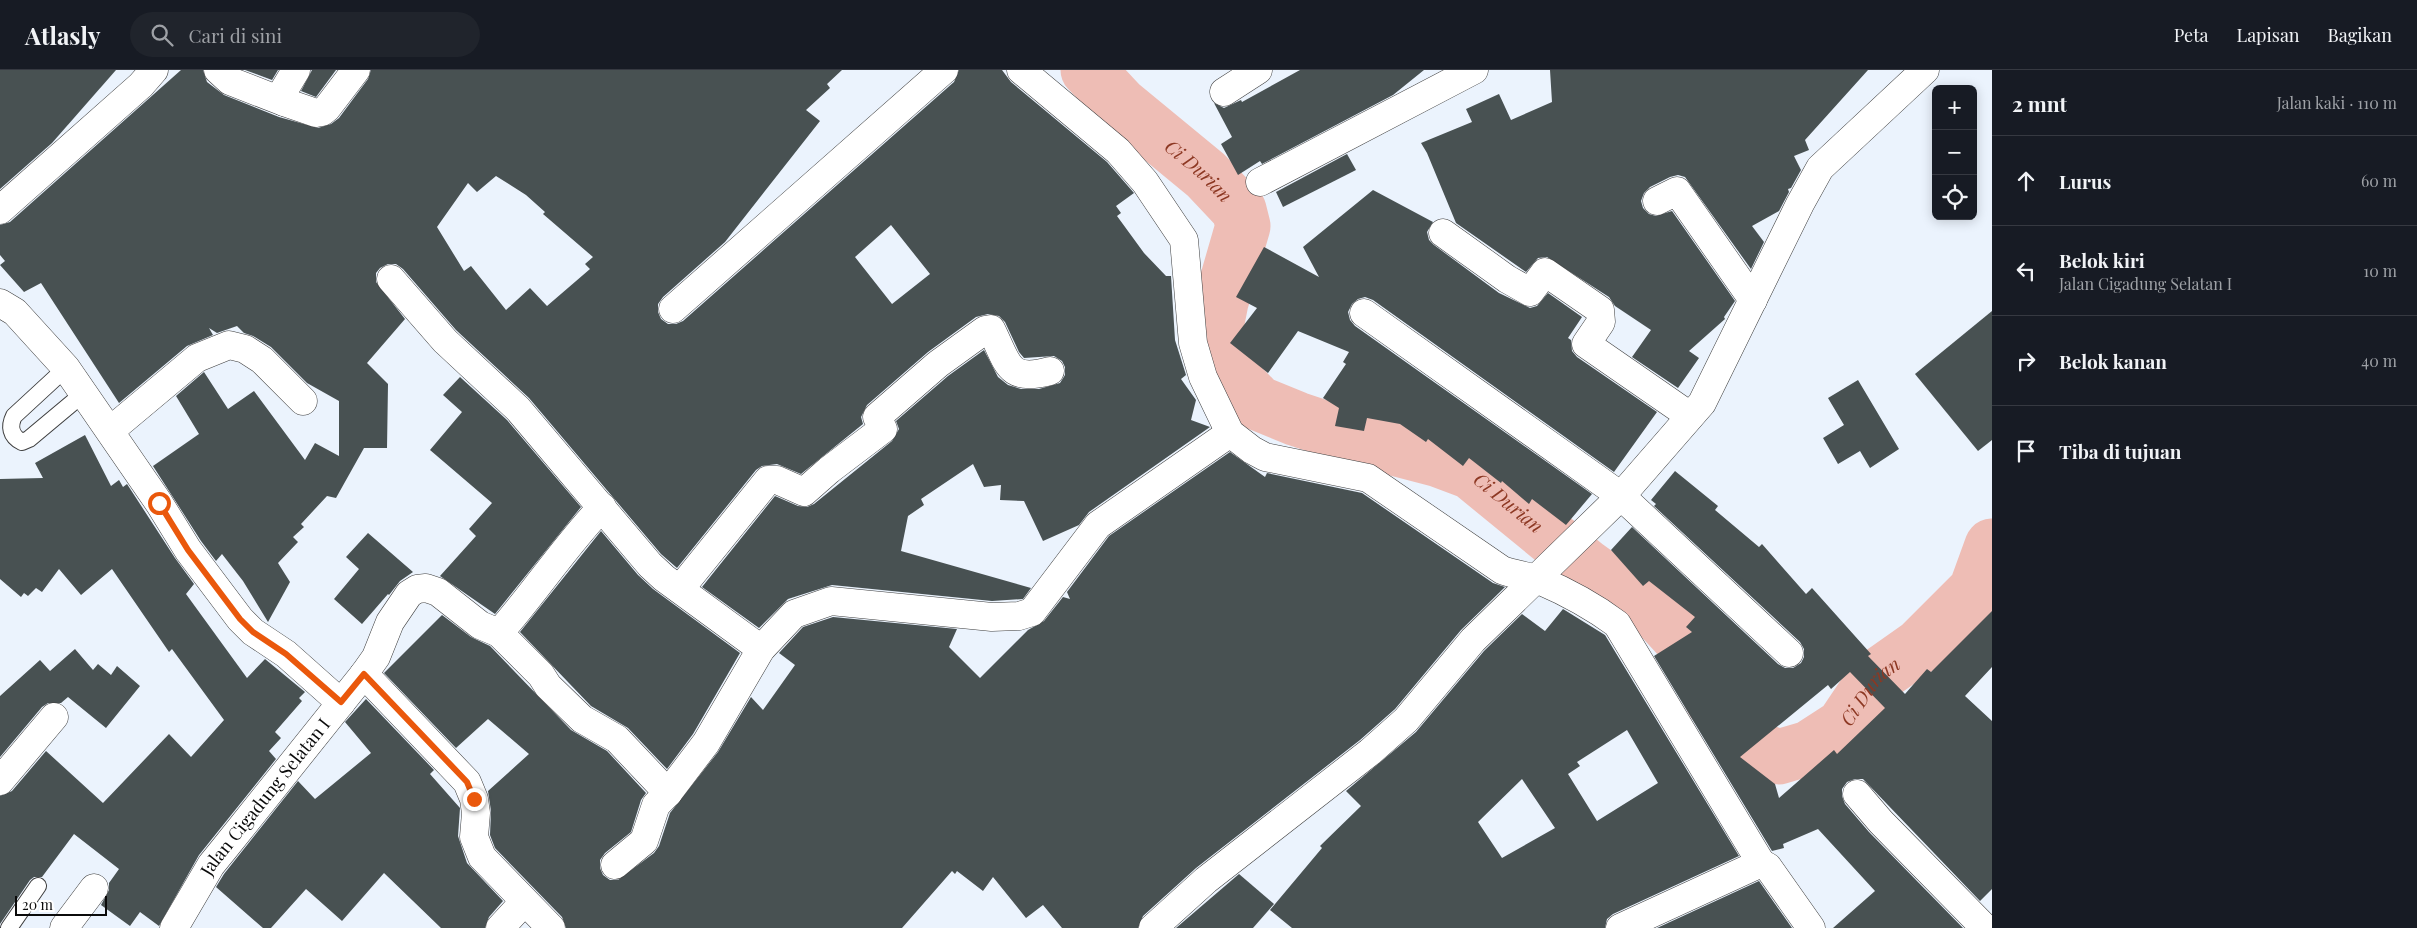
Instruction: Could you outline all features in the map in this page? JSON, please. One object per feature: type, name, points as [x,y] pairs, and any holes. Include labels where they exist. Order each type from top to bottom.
[{"type":"street","points":[[0,210],[141,85],[154,70]]},
{"type":"street","points":[[218,70],[230,81],[316,113],[322,112],[327,108],[356,70]]},
{"type":"street","points":[[284,102],[284,90],[296,70]]},
{"type":"street","points":[[674,309],[944,70]]},
{"type":"street","points":[[1021,70],[1118,151],[1145,182],[1184,240],[1192,343],[1203,377],[1230,433],[1252,450],[1265,457],[1368,478],[1502,570],[1514,575],[1540,577],[1579,599],[1617,624],[1760,864]]},
{"type":"street","points":[[1224,92],[1258,70]]},
{"type":"street","points":[[1260,182],[1474,70]]},
{"type":"street","points":[[1153,928],[1206,880],[1362,758],[1406,720],[1473,640],[1540,577],[1569,545],[1621,496],[1702,403],[1800,204],[1820,168],[1925,70]]},
{"type":"street","points":[[1656,201],[1677,191],[1753,300]]},
{"type":"street","points":[[1443,233],[1507,279],[1530,292],[1545,272],[1600,310],[1601,322],[1586,344],[1690,416]]},
{"type":"street","points":[[391,279],[445,341],[518,409],[650,565],[761,649]]},
{"type":"street","points":[[0,303],[14,312],[66,368],[111,430],[188,550],[240,619],[253,632],[286,654],[341,702]]},
{"type":"street","points":[[1364,313],[1621,496],[1789,653]]},
{"type":"street","points":[[680,589],[768,480],[777,480],[804,492],[829,470],[883,429],[877,417],[938,364],[985,330],[991,329],[1010,367],[1018,374],[1027,376],[1050,371]]},
{"type":"street","points":[[111,430],[197,358],[229,345],[245,349],[262,360],[304,401]]},
{"type":"street","points":[[615,865],[644,842],[656,806],[706,743],[761,649],[794,614],[831,601],[992,617],[1019,616],[1032,612],[1098,525],[1230,433]]},
{"type":"street","points":[[602,507],[564,549],[525,602],[499,633],[542,675],[548,686],[577,714],[617,739],[668,793]]},
{"type":"street","name":"Jalan Cigadung Selatan I","points":[[174,928],[211,865],[376,657],[390,622],[409,594],[417,589],[426,588],[438,592],[480,625],[499,633]]},
{"type":"street","points":[[364,674],[467,782],[474,799],[476,813],[474,837],[482,857],[551,928]]},
{"type":"street","points":[[0,781],[54,717]]},
{"type":"street","points":[[1857,794],[1881,822],[1986,924]]},
{"type":"street","points":[[1620,928],[1760,864],[1768,866],[1811,928]]},
{"type":"street","points":[[64,928],[94,888]]},
{"type":"street","points":[[500,928],[524,902]]},
{"type":"lane","points":[[66,368],[14,416],[10,424],[17,439],[22,442],[29,439],[84,394]]},
{"type":"lane","points":[[9,928],[38,886]]},
{"type":"building","points":[[0,70],[116,70],[52,143],[0,189]]},
{"type":"building","points":[[181,70],[203,70],[207,82],[224,95],[279,117],[318,128],[331,124],[339,118],[368,79],[371,70],[842,70],[827,84],[830,88],[806,110],[820,121],[725,242],[663,297],[658,304],[658,312],[661,319],[668,324],[676,324],[683,321],[954,82],[959,70],[1002,70],[1011,82],[1107,162],[1134,193],[1116,206],[1121,213],[1117,216],[1144,253],[1166,276],[1171,276],[1175,340],[1186,375],[1181,379],[1196,400],[1191,420],[1210,427],[1089,512],[1079,525],[1043,541],[1024,501],[1000,500],[1001,485],[984,487],[973,464],[921,499],[924,505],[908,516],[901,551],[1031,588],[1023,599],[992,601],[832,585],[788,599],[759,628],[702,587],[775,496],[798,506],[807,507],[814,504],[892,441],[899,429],[896,421],[948,376],[984,350],[998,377],[1008,385],[1021,389],[1039,389],[1060,383],[1065,375],[1065,367],[1062,361],[1054,356],[1024,358],[1019,352],[1005,322],[999,316],[988,314],[976,317],[928,352],[867,405],[861,417],[863,424],[801,474],[777,464],[762,466],[756,470],[677,568],[661,554],[529,398],[456,330],[403,269],[396,264],[388,264],[380,268],[376,273],[376,282],[405,319],[367,363],[388,384],[387,448],[364,448],[336,498],[327,496],[301,524],[304,527],[293,537],[298,542],[278,563],[290,582],[268,622],[243,581],[222,554],[216,561],[201,541],[153,466],[199,434],[176,396],[204,372],[228,409],[254,391],[305,460],[315,443],[339,456],[339,401],[307,383],[271,347],[244,333],[237,326],[217,333],[209,328],[213,335],[187,346],[119,403],[41,283],[24,292],[0,265],[5,261],[0,255],[0,225],[10,222]],"holes":[[[496,176],[526,195],[545,212],[543,214],[593,257],[585,264],[590,269],[547,306],[530,288],[506,310],[471,266],[464,271],[437,227],[468,183],[477,192]],[[891,225],[930,274],[892,304],[855,257]]]},
{"type":"building","points":[[245,70],[278,70],[272,80]]},
{"type":"building","points":[[312,70],[336,70],[316,97],[301,91]]},
{"type":"building","points":[[1300,70],[1424,70],[1393,95],[1262,164],[1260,161],[1238,175],[1221,144],[1232,137],[1214,103],[1224,108],[1241,100],[1242,102]]},
{"type":"building","points":[[1550,70],[1868,70],[1805,140],[1809,150],[1794,156],[1801,170],[1791,188],[1788,189],[1789,192],[1779,211],[1752,226],[1764,242],[1751,269],[1685,177],[1678,175],[1670,177],[1650,187],[1644,193],[1641,201],[1643,208],[1649,214],[1656,216],[1672,211],[1735,301],[1724,317],[1725,319],[1689,351],[1699,358],[1678,388],[1632,357],[1651,330],[1615,306],[1609,297],[1547,257],[1538,258],[1526,272],[1456,223],[1421,143],[1472,122],[1466,109],[1499,94],[1511,120],[1552,102]]},
{"type":"building","points":[[1347,154],[1356,170],[1283,207],[1276,192]]},
{"type":"building","points":[[1373,190],[1433,222],[1427,232],[1429,240],[1499,293],[1530,308],[1537,306],[1548,293],[1582,317],[1568,338],[1571,340],[1572,351],[1577,357],[1657,412],[1614,472],[1373,300],[1365,297],[1358,299],[1352,304],[1348,312],[1350,320],[1355,326],[1592,494],[1566,525],[1532,499],[1529,504],[1502,481],[1501,483],[1469,458],[1463,466],[1428,439],[1426,442],[1400,424],[1367,418],[1364,431],[1335,426],[1339,408],[1323,398],[1346,364],[1343,362],[1349,352],[1298,331],[1268,373],[1230,343],[1257,308],[1236,297],[1264,247],[1319,277],[1303,247]]},
{"type":"building","points":[[1992,311],[1992,440],[1978,451],[1915,374]]},
{"type":"building","points":[[460,377],[507,420],[581,507],[495,614],[440,576],[476,536],[469,529],[492,503],[430,450],[462,412],[443,395]]},
{"type":"building","points":[[1858,380],[1899,449],[1870,468],[1860,451],[1838,464],[1823,438],[1844,425],[1828,398]]},
{"type":"building","points":[[85,435],[111,486],[119,480],[123,487],[127,484],[194,584],[186,594],[247,678],[265,659],[305,692],[299,698],[302,701],[275,732],[281,738],[269,751],[276,759],[199,855],[159,926],[140,912],[130,926],[101,905],[109,890],[109,883],[119,869],[74,834],[42,877],[34,877],[30,880],[0,924],[0,796],[12,791],[46,751],[103,803],[169,734],[191,757],[224,720],[172,649],[169,652],[112,569],[81,595],[59,569],[42,592],[36,588],[28,596],[24,593],[21,597],[0,579],[0,479],[43,478],[35,463]]},
{"type":"building","points":[[1230,452],[1265,477],[1267,473],[1362,493],[1493,583],[1505,587],[1461,630],[1395,709],[1360,740],[1196,868],[1143,916],[1138,928],[1062,928],[1043,905],[1026,918],[993,877],[983,891],[957,871],[955,874],[952,871],[902,928],[566,928],[562,917],[495,848],[490,835],[491,811],[488,791],[529,754],[488,719],[456,748],[384,673],[442,615],[471,637],[490,646],[571,730],[607,751],[646,793],[641,800],[631,832],[605,853],[600,860],[600,868],[603,875],[610,880],[618,880],[654,853],[659,846],[670,813],[718,752],[751,697],[763,710],[795,665],[779,653],[803,627],[833,617],[957,629],[949,647],[980,678],[1028,630],[1044,621],[1063,597],[1070,599],[1067,592],[1109,536]]},
{"type":"building","points":[[1675,471],[1718,506],[1715,510],[1759,547],[1762,544],[1806,594],[1812,588],[1871,654],[1868,656],[1905,694],[1927,669],[1931,672],[1992,611],[1992,667],[1965,696],[1992,721],[1992,889],[1980,901],[1863,779],[1847,782],[1842,789],[1845,804],[1869,832],[1963,928],[1833,928],[1875,891],[1818,829],[1783,844],[1784,848],[1772,851],[1654,656],[1692,632],[1686,627],[1695,617],[1649,581],[1643,586],[1611,550],[1632,527],[1778,664],[1785,668],[1793,668],[1801,663],[1804,657],[1804,649],[1800,642],[1654,506],[1656,504],[1651,500]],"holes":[[[1850,672],[1885,708],[1837,754],[1834,750],[1779,798],[1775,784],[1740,757],[1828,685],[1831,689]]]},
{"type":"building","points":[[601,531],[638,575],[653,589],[740,653],[693,734],[667,769],[628,728],[591,706],[520,632]]},
{"type":"building","points":[[368,533],[413,572],[400,581],[362,624],[334,599],[359,569],[346,557]]},
{"type":"building","points":[[1563,609],[1605,635],[1739,856],[1613,914],[1607,919],[1605,928],[1292,928],[1270,910],[1322,848],[1320,846],[1361,806],[1346,791],[1416,732],[1484,651],[1522,614],[1545,631]],"holes":[[[1627,730],[1658,783],[1597,821],[1568,774],[1580,766],[1577,762]],[[1522,779],[1555,828],[1502,858],[1478,822]]]},
{"type":"building","points":[[75,649],[93,670],[98,664],[111,675],[117,666],[140,686],[106,728],[68,697],[61,703],[48,703],[42,707],[0,757],[0,696],[40,660],[50,671]]},
{"type":"building","points":[[366,699],[434,770],[430,774],[460,808],[458,836],[467,863],[503,901],[489,917],[485,928],[441,928],[384,873],[342,921],[306,889],[271,928],[263,928],[216,887],[224,874],[298,781],[315,799],[371,753],[345,722]]},
{"type":"building","points":[[1239,874],[1274,904],[1253,928],[1176,928]]},
{"type":"building","points":[[1759,881],[1792,928],[1657,928]]},
{"type":"waterway","name":"Ci Durian","points":[[1088,70],[1121,105],[1206,175],[1239,210],[1243,226],[1221,302],[1216,327],[1220,354],[1232,376],[1258,403],[1297,419],[1351,437],[1439,460],[1471,472],[1587,567],[1608,582],[1633,593],[1656,612],[1680,638],[1713,701],[1735,731],[1757,749],[1779,757],[1809,748],[1843,726],[1876,677],[1920,646],[1976,590],[1992,546]]},
{"type":"route","points":[[159,503],[188,550],[240,619],[253,632],[266,643],[286,654],[341,702],[364,674],[467,782],[474,799]]}]
